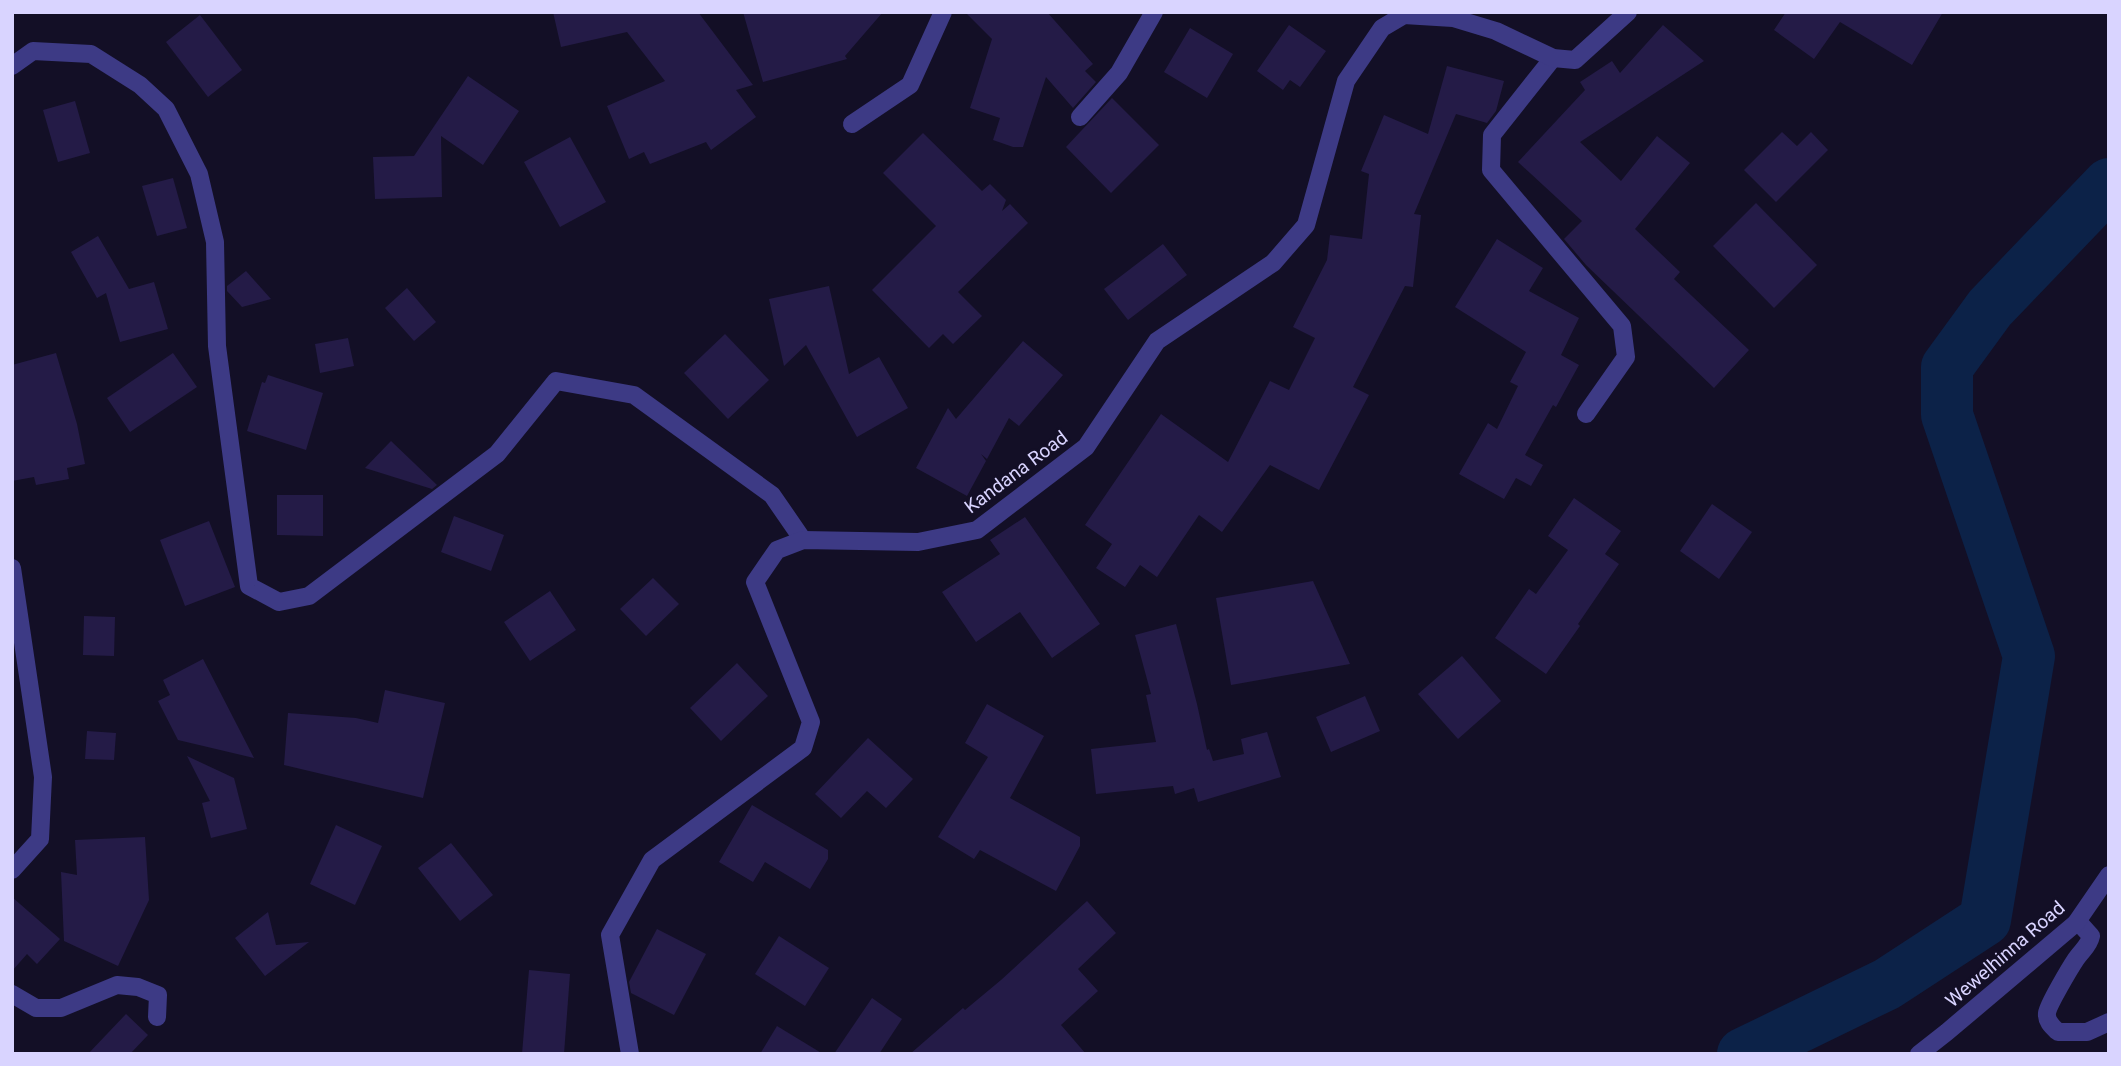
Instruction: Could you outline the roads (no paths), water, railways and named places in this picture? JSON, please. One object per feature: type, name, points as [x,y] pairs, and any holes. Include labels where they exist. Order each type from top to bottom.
[{"type":"street","points":[[852,124],[910,85],[943,12]]},
{"type":"street","points":[[1080,117],[1119,73],[1153,12]]},
{"type":"street","points":[[1586,414],[1626,357],[1622,326],[1491,170],[1492,135],[1552,58],[1575,60],[1628,12]]},
{"type":"street","name":"Kandana Road","points":[[630,1054],[610,935],[652,860],[803,748],[811,722],[755,582],[777,550],[803,540],[918,542],[977,530],[1086,447],[1157,341],[1273,263],[1306,225],[1346,81],[1382,28],[1404,15],[1446,15],[1496,31],[1552,58]]},
{"type":"street","points":[[12,66],[33,51],[91,54],[141,85],[166,109],[200,174],[215,242],[217,346],[249,586],[279,602],[309,597],[497,454],[556,381],[634,395],[772,495],[803,540]]},
{"type":"street","points":[[12,568],[43,777],[40,839],[12,870]]},
{"type":"street","name":"Wewelhinna Road","points":[[1919,1054],[2076,923],[2109,875]]},
{"type":"street","points":[[2076,923],[2091,936],[2089,944],[2077,958],[2050,1005],[2046,1014],[2049,1023],[2058,1032],[2087,1032],[2109,1022]]},
{"type":"street","points":[[12,994],[36,1008],[61,1008],[117,985],[138,987],[158,995],[157,1017]]},
{"type":"waterway","points":[[1743,1054],[1887,984],[1985,920],[2029,656],[1947,415],[1947,367],[1990,308],[2109,184]]}]
